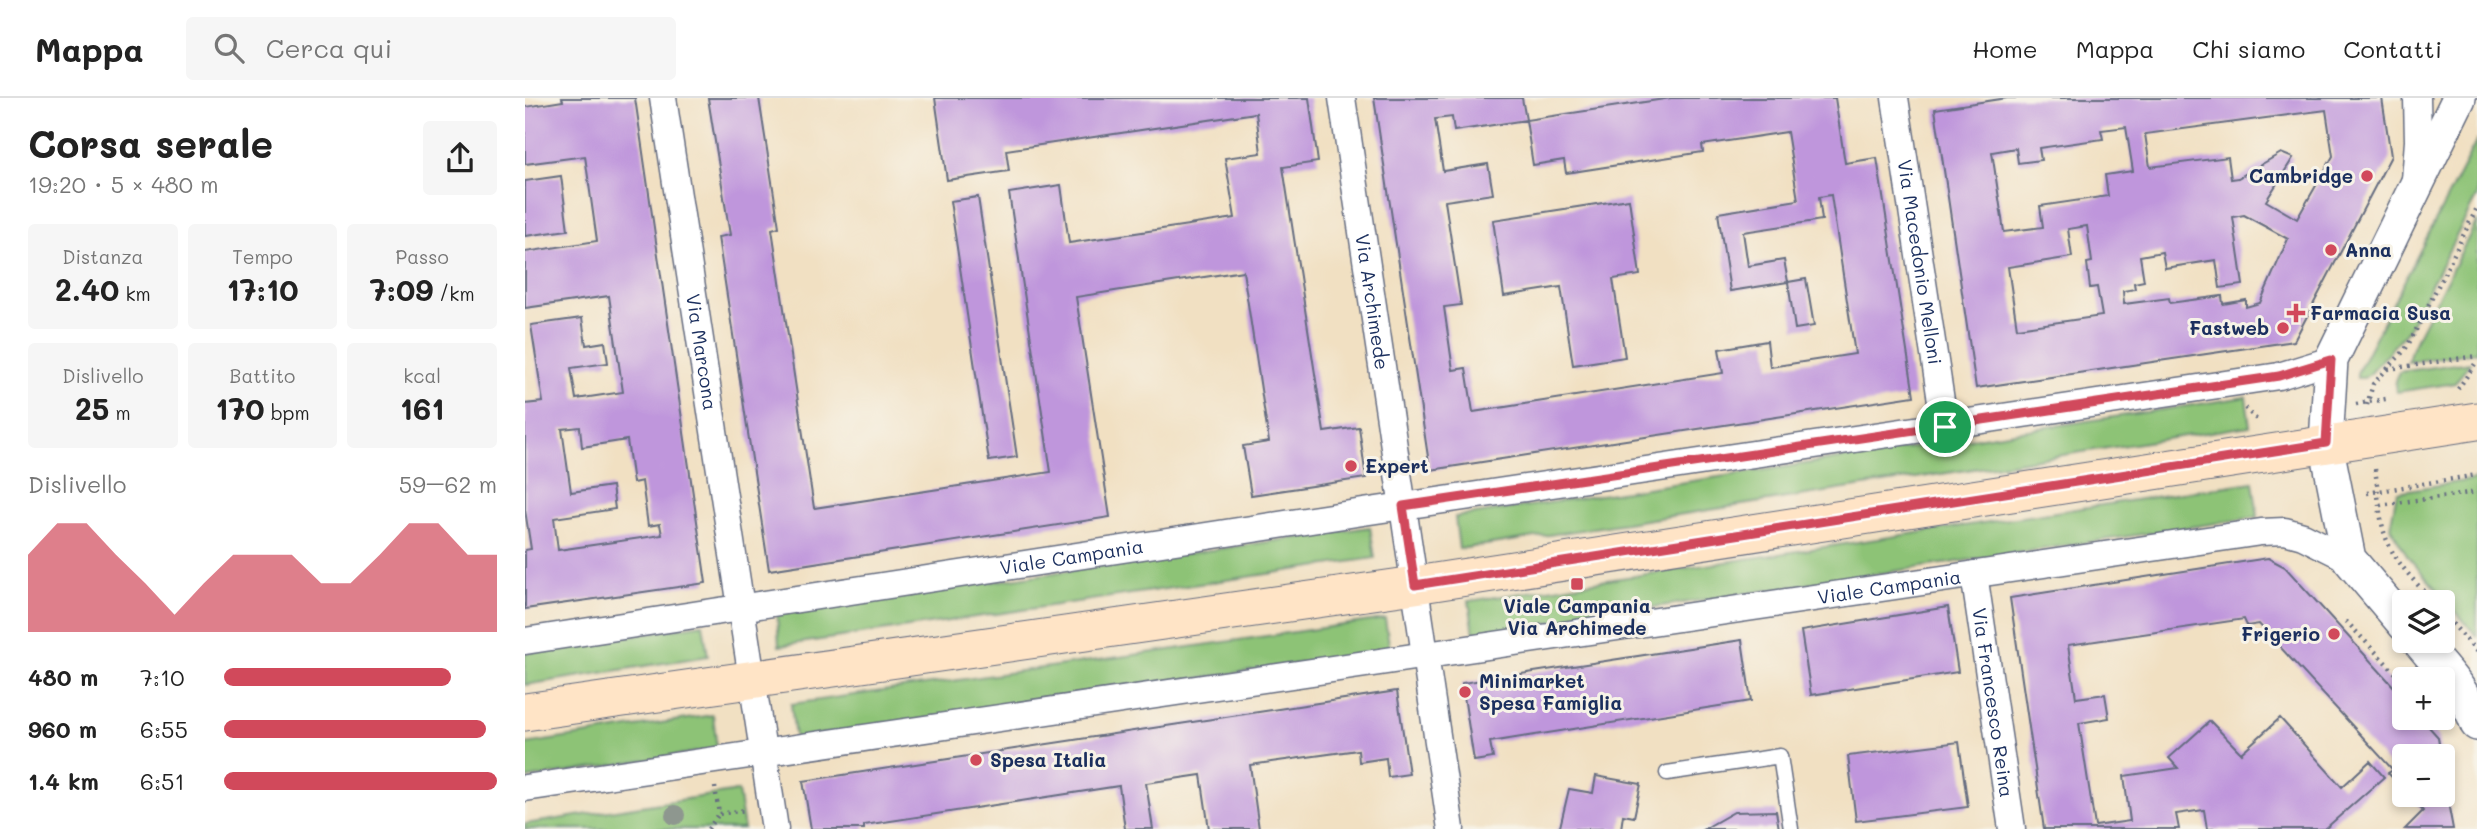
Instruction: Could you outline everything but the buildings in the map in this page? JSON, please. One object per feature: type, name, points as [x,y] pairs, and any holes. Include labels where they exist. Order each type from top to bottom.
[{"type":"main road","points":[[525,712],[1415,585],[2477,421]]},
{"type":"street","name":"Via Marcona","points":[[663,98],[741,606]]},
{"type":"street","name":"Via Archimede","points":[[1342,98],[1403,506]]},
{"type":"street","name":"Via Macedonio Melloni","points":[[1895,98],[1945,427]]},
{"type":"street","points":[[2414,191],[2419,141],[2417,98]]},
{"type":"street","points":[[2392,610],[2349,559],[2326,443],[2331,360],[2459,98]]},
{"type":"street","name":"Viale Campania","points":[[525,641],[741,606],[2279,376],[2331,360]]},
{"type":"street","points":[[1403,506],[1451,829]]},
{"type":"street","name":"Viale Campania","points":[[525,788],[2261,532],[2285,531],[2303,536],[2349,559]]},
{"type":"street","name":"Via Francesco Reina","points":[[1974,574],[2012,829]]},
{"type":"street","points":[[741,606],[775,829]]},
{"type":"street","points":[[2429,653],[2463,694],[2477,724]]},
{"type":"lane","points":[[1667,772],[1780,756],[1791,829]]},
{"type":"path","points":[[2366,402],[2373,384],[2405,350],[2413,337],[2476,211]]},
{"type":"path","points":[[2387,369],[2477,359]]},
{"type":"path","points":[[2458,389],[2477,359]]},
{"type":"path","points":[[2422,590],[2401,566],[2389,546],[2384,532],[2378,489],[2477,475]]},
{"type":"path","points":[[2380,505],[2477,492]]},
{"type":"path","points":[[2346,621],[2392,669]]},
{"type":"path","points":[[2455,627],[2477,652]]},
{"type":"path","points":[[708,829],[719,814],[715,784]]},
{"type":"path","points":[[719,814],[747,810]]},
{"type":"green space","points":[[2477,140],[2477,196],[2407,331],[2369,374],[2364,378],[2357,378],[2357,373]]},
{"type":"green space","points":[[2477,221],[2477,352],[2408,362],[2411,349]]},
{"type":"green space","points":[[2470,362],[2455,383],[2397,392],[2395,382],[2399,372]]},
{"type":"green space","points":[[2246,397],[2250,426],[1459,549],[1455,517]]},
{"type":"green space","points":[[2477,479],[2477,636],[2455,611],[2455,590],[2437,590],[2409,558],[2390,527],[2397,492]]},
{"type":"green space","points":[[2253,482],[2258,517],[1474,634],[1469,601]]},
{"type":"green space","points":[[1370,527],[1375,558],[779,646],[777,613]]},
{"type":"green space","points":[[1385,619],[1390,650],[795,738],[791,704]]},
{"type":"green space","points":[[703,624],[708,656],[525,685],[525,653]]},
{"type":"green space","points":[[713,715],[717,749],[525,779],[525,744]]},
{"type":"green space","points":[[738,791],[744,829],[525,829],[525,824]]},
{"type":"place","name":"Cambridge","points":[[2367,176]]},
{"type":"place","name":"Anna","points":[[2331,250]]},
{"type":"place","name":"Farmacia Susa","points":[[2296,313]]},
{"type":"place","name":"Fastweb","points":[[2283,328]]},
{"type":"place","name":"Expert","points":[[1351,466]]},
{"type":"place","name":"Viale Campania Via Archimede","points":[[1577,584]]},
{"type":"place","name":"Frigerio","points":[[2334,634]]},
{"type":"place","name":"Minimarket Spesa Famiglia","points":[[1465,692]]},
{"type":"place","name":"Spesa Italia","points":[[976,760]]},
{"type":"route","points":[[2331,360],[2326,443],[1415,585],[1403,506],[1945,427],[2279,376],[2331,360]]}]
